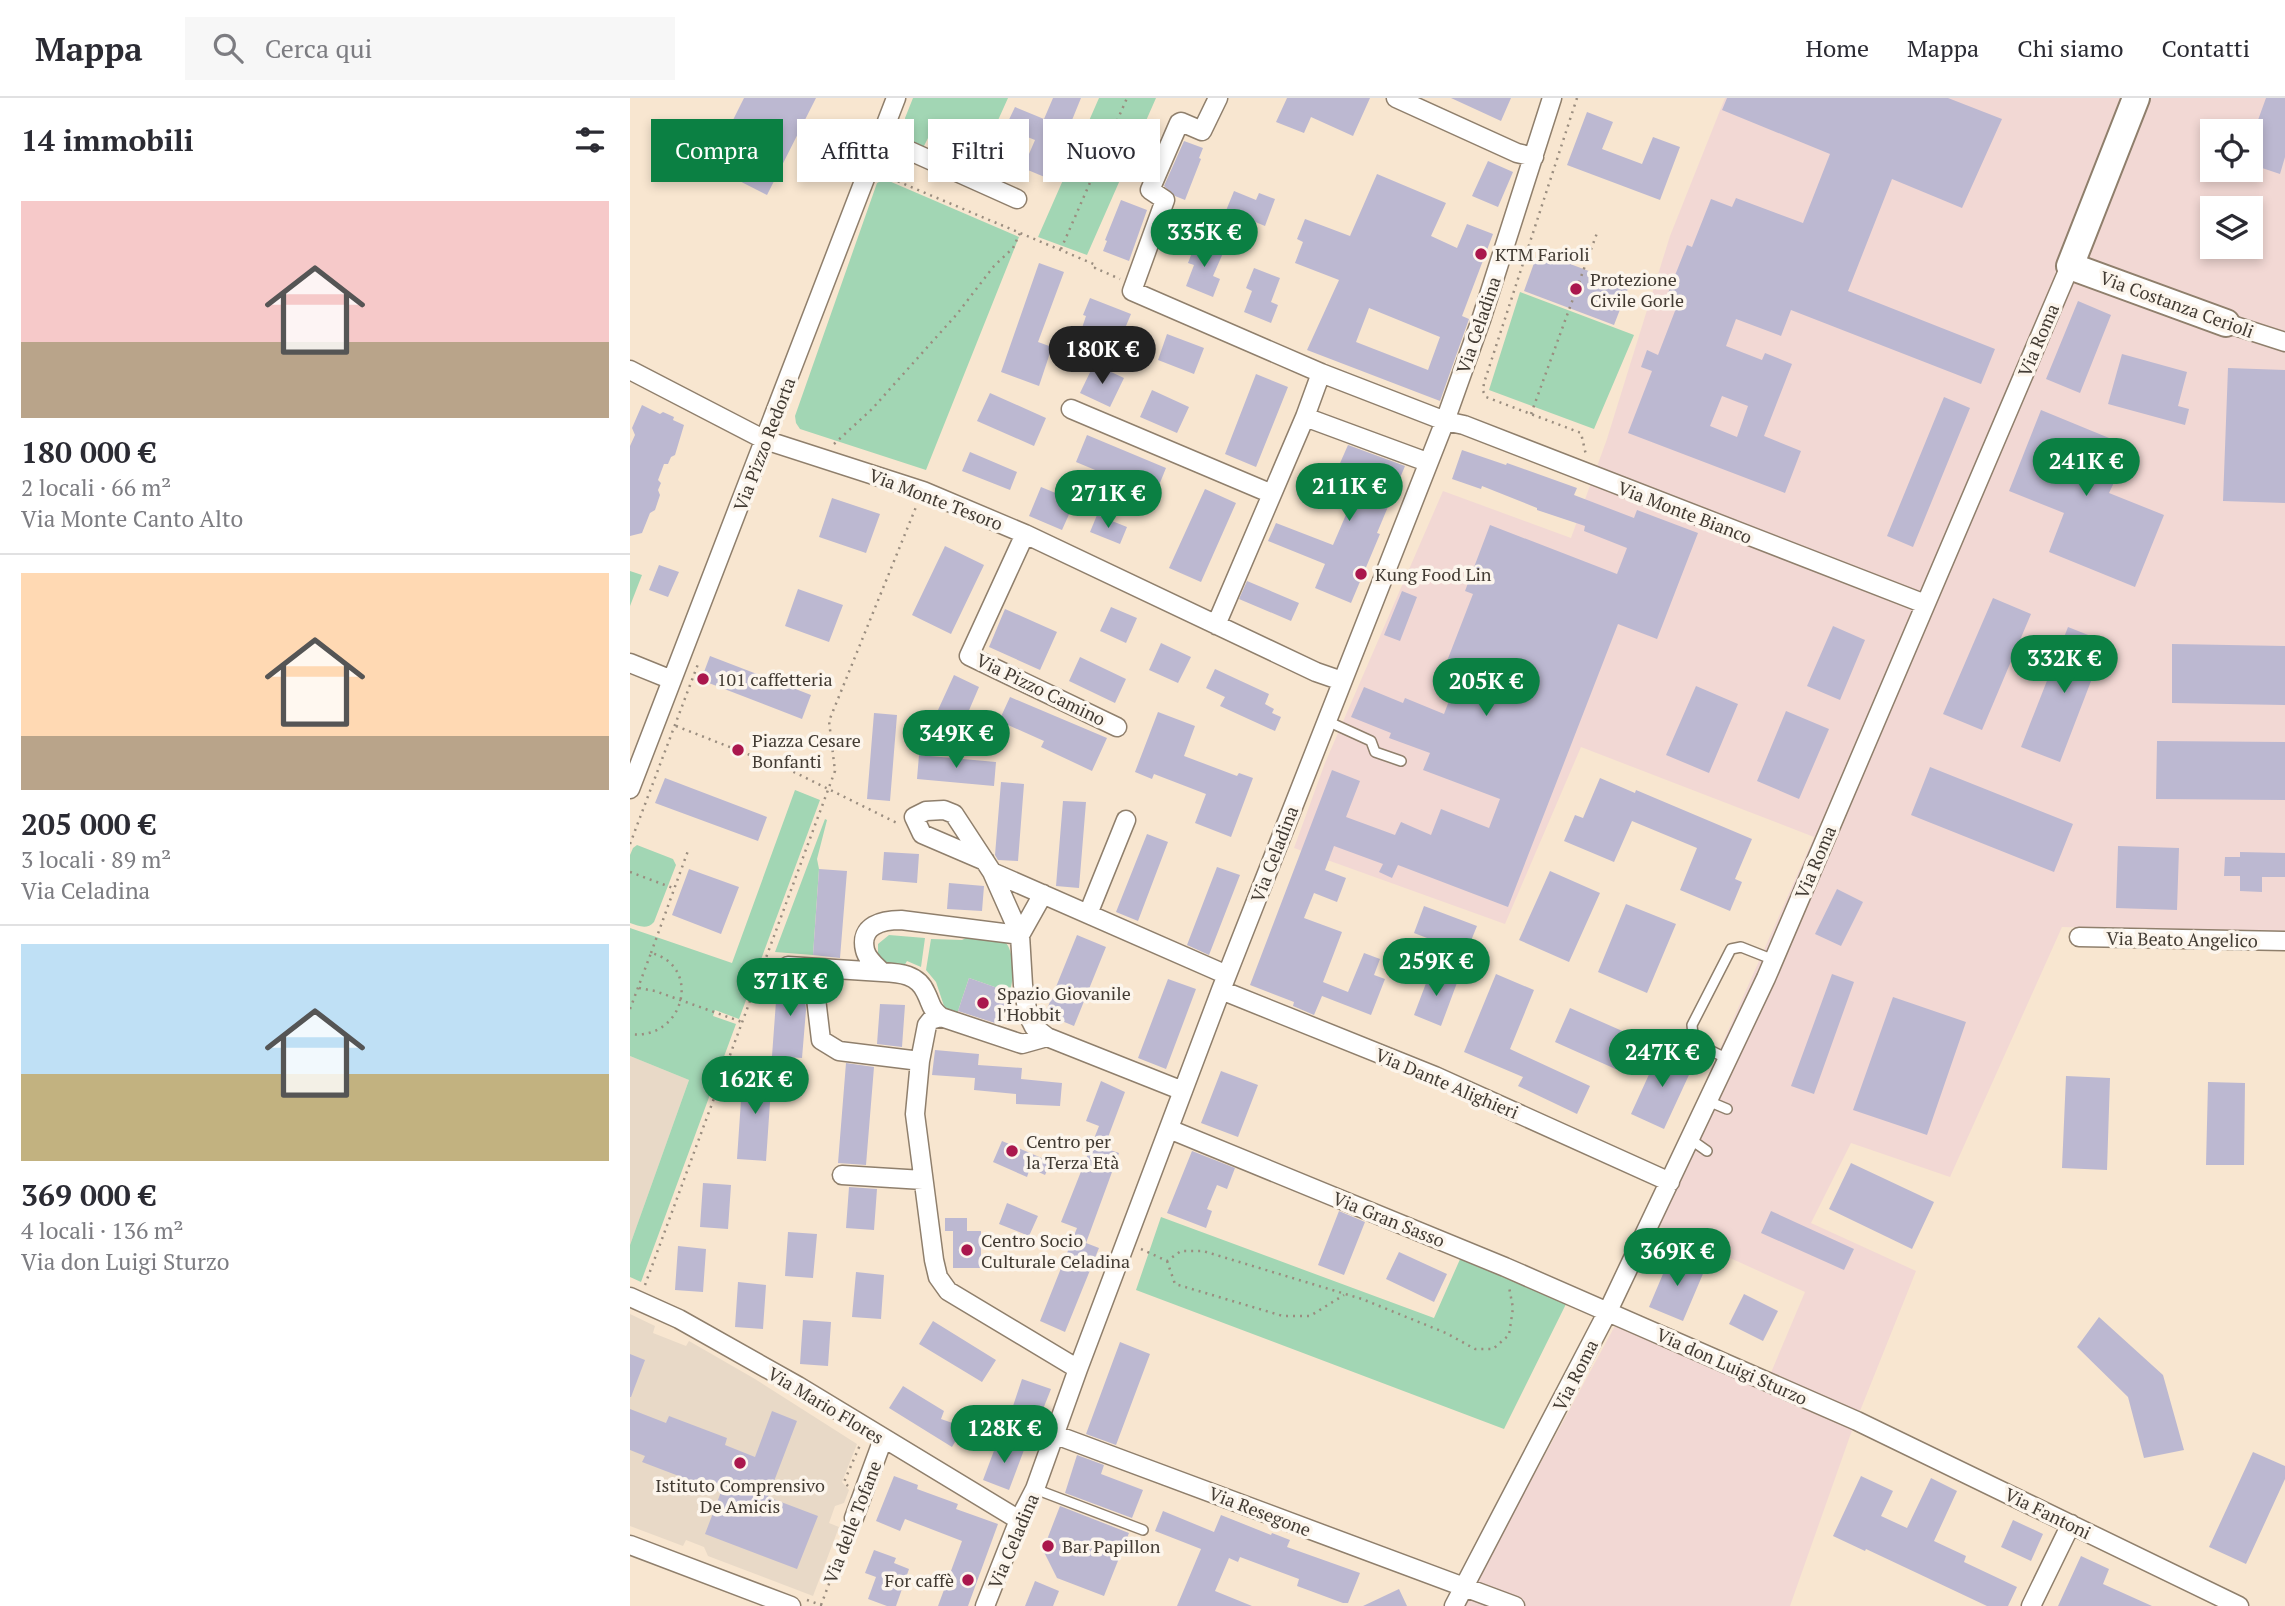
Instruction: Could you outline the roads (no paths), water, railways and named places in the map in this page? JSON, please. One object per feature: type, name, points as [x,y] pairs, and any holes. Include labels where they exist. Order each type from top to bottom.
[{"type":"street","name":"Via Pizzo Redorta","points":[[888,119],[896,98]]},
{"type":"street","name":"Via Monte Bianco","points":[[1218,98],[1202,131],[1179,123],[1150,190],[1165,200],[1132,292],[1321,373],[1445,421],[1464,425],[1925,604]]},
{"type":"street","points":[[1396,98],[1517,153],[1534,157]]},
{"type":"street","name":"Via Celadina","points":[[985,1606],[1056,1435],[1078,1369],[1224,983],[1445,421],[1552,98]]},
{"type":"street","name":"Via Roma","points":[[1454,1606],[1608,1311],[1774,960],[2070,266],[2136,98]]},
{"type":"street","points":[[914,153],[1017,199]]},
{"type":"street","name":"Via Pizzo Redorta","points":[[630,789],[864,182]]},
{"type":"street","name":"Via Costanza Cerioli","points":[[2070,266],[2285,342]]},
{"type":"street","name":"Via Monte Tesoro","points":[[630,370],[765,440],[923,491],[1025,534],[1316,672],[1342,681]]},
{"type":"street","points":[[1216,625],[1321,373]]},
{"type":"street","points":[[1071,409],[1272,494]]},
{"type":"street","points":[[1305,416],[1427,462]]},
{"type":"street","name":"Via Pizzo Camino","points":[[1025,534],[969,656],[1117,727]]},
{"type":"street","points":[[630,663],[672,680]]},
{"type":"street","name":"Via Dante Alighieri","points":[[989,866],[954,814],[944,810],[926,811],[914,817],[922,834],[1224,983],[1670,1182]]},
{"type":"street","points":[[1088,914],[1126,820]]},
{"type":"street","points":[[989,866],[1020,936],[1023,985],[1028,1015],[1034,1027],[1046,1037],[1183,1090]]},
{"type":"street","points":[[1020,936],[1043,894]]},
{"type":"street","points":[[882,972],[869,959],[865,950],[865,938],[875,924],[884,920],[1020,936]]},
{"type":"street","name":"Via Beato Angelico","points":[[2079,937],[2285,942]]},
{"type":"street","points":[[788,966],[906,974],[916,979],[925,990],[932,1010],[941,1017],[1022,1044],[1046,1037]]},
{"type":"street","points":[[816,990],[821,1041],[839,1051],[920,1061]]},
{"type":"street","points":[[941,1017],[932,1020],[927,1026],[920,1061],[915,1114],[938,1277],[948,1290],[1078,1369]]},
{"type":"street","name":"Via Gran Sasso","points":[[1169,1129],[1608,1311]]},
{"type":"street","points":[[842,1175],[923,1180]]},
{"type":"street","name":"Via Mario Flores","points":[[630,1297],[679,1320],[774,1373],[1019,1520]]},
{"type":"street","name":"Via don Luigi Sturzo","points":[[1608,1311],[1857,1420]]},
{"type":"street","name":"Via Fantoni","points":[[1857,1420],[2071,1524],[2220,1602],[2239,1606]]},
{"type":"street","name":"Via Resegone","points":[[1056,1435],[1515,1606]]},
{"type":"street","name":"Via delle Tofane","points":[[854,1518],[883,1439]]},
{"type":"street","points":[[2031,1606],[2071,1524]]},
{"type":"street","points":[[630,1545],[791,1606]]},
{"type":"lane","points":[[1327,721],[1371,741],[1375,752],[1401,761]]},
{"type":"lane","points":[[1728,1059],[1698,1043],[1692,1034],[1692,1025],[1731,949],[1741,947],[1774,960]]},
{"type":"lane","points":[[1708,1101],[1727,1109]]},
{"type":"lane","points":[[1690,1139],[1707,1150]]},
{"type":"lane","points":[[1035,1489],[1143,1530]]},
{"type":"place","name":"KTM Farioli","points":[[1481,254]]},
{"type":"place","name":"Protezione Civile Gorle","points":[[1576,289]]},
{"type":"place","name":"Kung Food Lin","points":[[1361,574]]},
{"type":"place","name":"101 caffetteria","points":[[703,679]]},
{"type":"place","name":"Piazza Cesare Bonfanti","points":[[738,750]]},
{"type":"place","name":"Spazio Giovanile l'Hobbit","points":[[983,1003]]},
{"type":"place","name":"Centro per la Terza Età","points":[[1012,1151]]},
{"type":"place","name":"Centro Socio Culturale Celadina","points":[[967,1250]]},
{"type":"place","name":"Istituto Comprensivo De Amicis","points":[[740,1463]]},
{"type":"place","name":"Bar Papillon","points":[[1048,1546]]},
{"type":"place","name":"For caffè","points":[[968,1580]]}]
